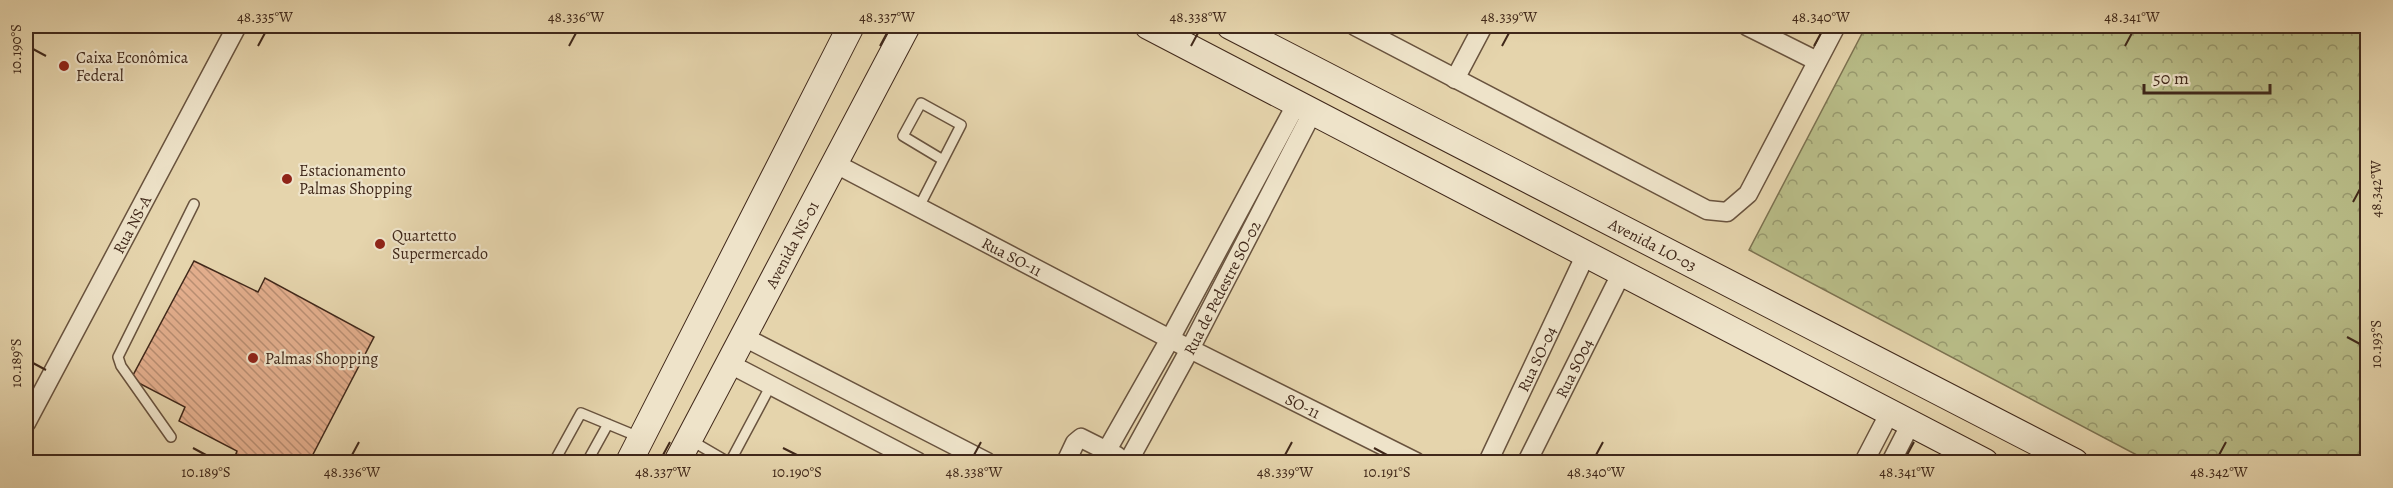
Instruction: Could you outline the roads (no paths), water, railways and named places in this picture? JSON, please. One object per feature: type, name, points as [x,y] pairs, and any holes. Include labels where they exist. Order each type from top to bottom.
[{"type":"street","name":"Rua NS-A","points":[[26,423],[237,26]]},
{"type":"street","points":[[629,462],[851,26]]},
{"type":"street","name":"Avenida NS-01","points":[[677,462],[741,336],[907,26]]},
{"type":"street","points":[[1148,26],[1622,272],[1900,420],[1985,462]]},
{"type":"street","name":"Avenida LO-03","points":[[1230,26],[2075,462]]},
{"type":"street","points":[[1355,26],[1707,210],[1727,212],[1737,207],[1748,194],[1836,26]]},
{"type":"street","points":[[1455,79],[1483,26]]},
{"type":"street","points":[[1747,26],[1817,61]]},
{"type":"street","name":"Rua de Pedestre SO-02","points":[[1107,450],[1305,107]]},
{"type":"street","name":"Rua de Pedestre SO-02","points":[[1128,462],[1190,349],[1305,107]]},
{"type":"street","name":"Rua SO-11","points":[[834,163],[1190,349]]},
{"type":"street","name":"Rua SO-04","points":[[1488,462],[1586,254]]},
{"type":"street","name":"Rua SO04","points":[[1527,462],[1622,272]]},
{"type":"street","points":[[741,336],[987,462]]},
{"type":"street","name":"SO-11","points":[[1190,349],[1416,462]]},
{"type":"street","points":[[728,363],[918,462]]},
{"type":"street","points":[[1864,462],[1900,420]]},
{"type":"street","points":[[1891,462],[1900,420]]},
{"type":"street","points":[[1066,462],[1075,443],[1081,438],[1128,462]]},
{"type":"lane","points":[[919,207],[961,125],[921,103],[903,134],[904,138],[943,160]]},
{"type":"lane","points":[[171,437],[121,366],[118,357],[194,204]]},
{"type":"lane","points":[[690,440],[729,462],[771,385]]},
{"type":"lane","points":[[554,462],[579,414],[585,413],[641,438]]},
{"type":"lane","points":[[587,462],[608,424]]},
{"type":"place","name":"Caixa Econômica Federal","points":[[64,66]]},
{"type":"place","name":"Estacionamento Palmas Shopping","points":[[287,179]]},
{"type":"place","name":"Quartetto Supermercado","points":[[380,244]]},
{"type":"place","name":"Palmas Shopping","points":[[253,358]]}]
